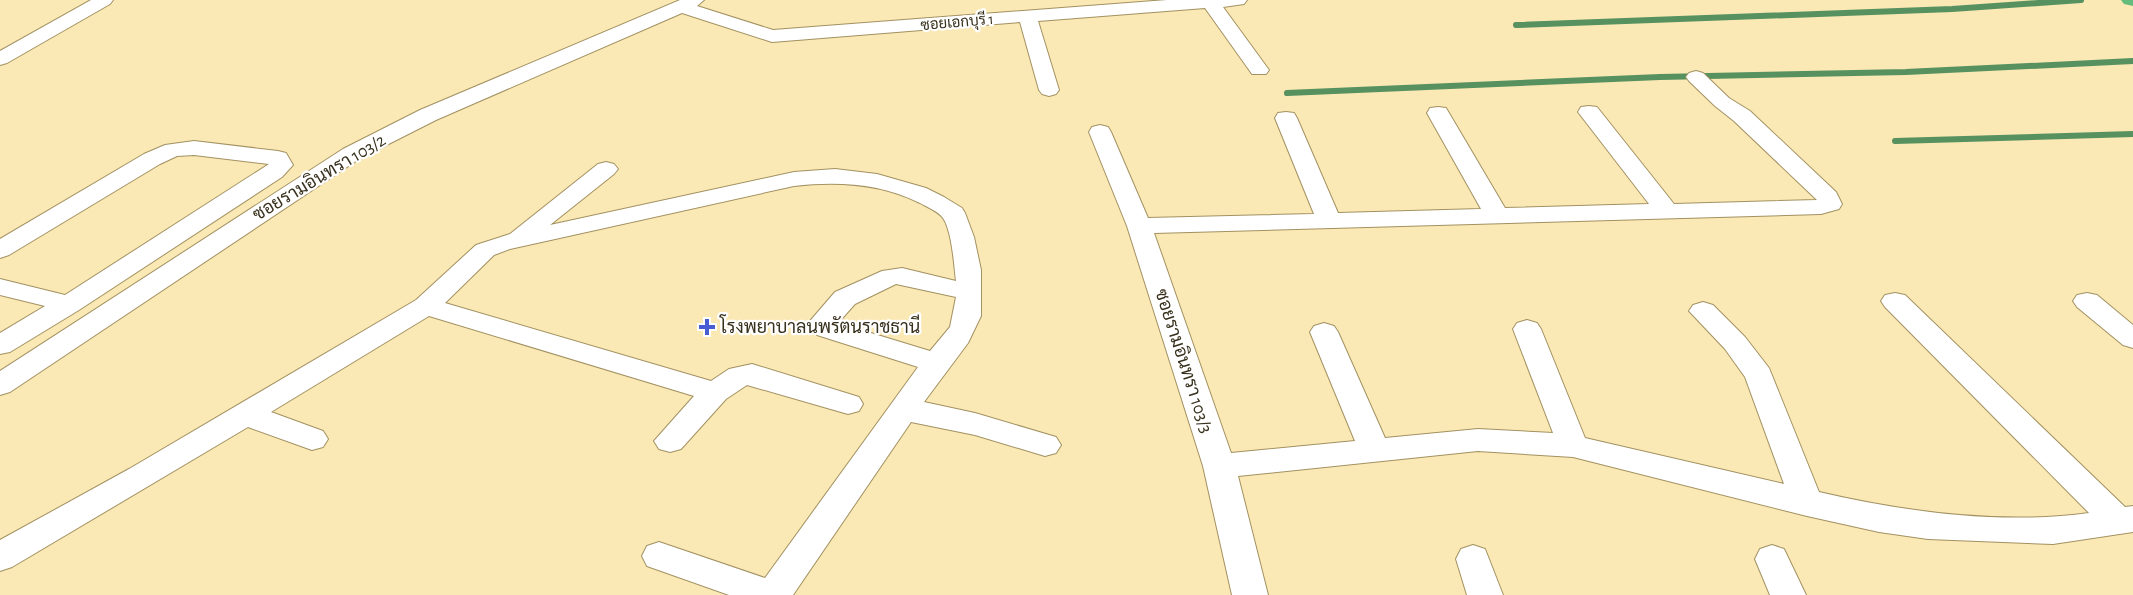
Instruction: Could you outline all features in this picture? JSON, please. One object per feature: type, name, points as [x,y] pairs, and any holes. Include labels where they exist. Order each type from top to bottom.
[{"type":"street","points":[[0,59],[104,0]]},
{"type":"street","name":"ซอยเอกบุรี 1","points":[[688,3],[772,36],[1238,0]]},
{"type":"street","points":[[1210,2],[1259,70]]},
{"type":"street","name":"ซอยรามอินทรา 103/2","points":[[0,385],[351,154],[428,115],[688,3]]},
{"type":"street","points":[[1028,16],[1049,90]]},
{"type":"street","points":[[1139,226],[1496,214],[1821,207],[1830,204],[1828,197],[1820,189],[1742,116],[1722,102],[1696,77]]},
{"type":"street","points":[[1589,112],[1666,211]]},
{"type":"street","points":[[1438,113],[1496,214]]},
{"type":"street","points":[[1286,118],[1329,220]]},
{"type":"street","name":"ซอยรามอินทรา 103/3","points":[[1100,132],[1139,226],[1218,466],[1250,595]]},
{"type":"street","points":[[0,250],[152,159],[173,150],[194,148],[278,158],[281,165],[274,172],[69,304],[0,345]]},
{"type":"street","points":[[516,240],[606,169]]},
{"type":"street","points":[[0,557],[426,306],[485,250],[516,240],[794,179],[830,176],[909,190],[941,204],[953,213],[962,240],[969,292],[969,311],[964,327],[772,595],[659,556]]},
{"type":"street","points":[[936,363],[827,329],[824,321],[845,298],[891,277],[902,276],[969,292]]},
{"type":"street","points":[[0,287],[69,304]]},
{"type":"street","points":[[1894,302],[2126,520]]},
{"type":"street","points":[[2087,302],[2133,339]]},
{"type":"street","points":[[426,306],[715,392]]},
{"type":"street","points":[[1703,311],[1735,343],[1760,375],[1807,502]]},
{"type":"street","points":[[1527,328],[1573,446]]},
{"type":"street","points":[[1324,332],[1375,451]]},
{"type":"street","points":[[670,441],[715,392],[739,376],[752,374],[848,404]]},
{"type":"street","points":[[903,410],[939,414],[982,424],[1045,445]]},
{"type":"street","points":[[245,414],[312,439]]},
{"type":"street","points":[[1218,466],[1478,440],[1573,446],[1879,519],[1928,526],[2053,531],[2126,520]]},
{"type":"street","points":[[1473,559],[1485,595]]},
{"type":"street","points":[[1772,560],[1788,595]]},
{"type":"waterway","points":[[1516,25],[1952,9],[2081,0]]},
{"type":"waterway","points":[[1287,93],[1660,77],[1906,72],[2133,61]]},
{"type":"waterway","points":[[1895,141],[2133,134]]},
{"type":"place","name":"โรงพยาบาลนพรัตนราชธานี","points":[[707,327]]}]
